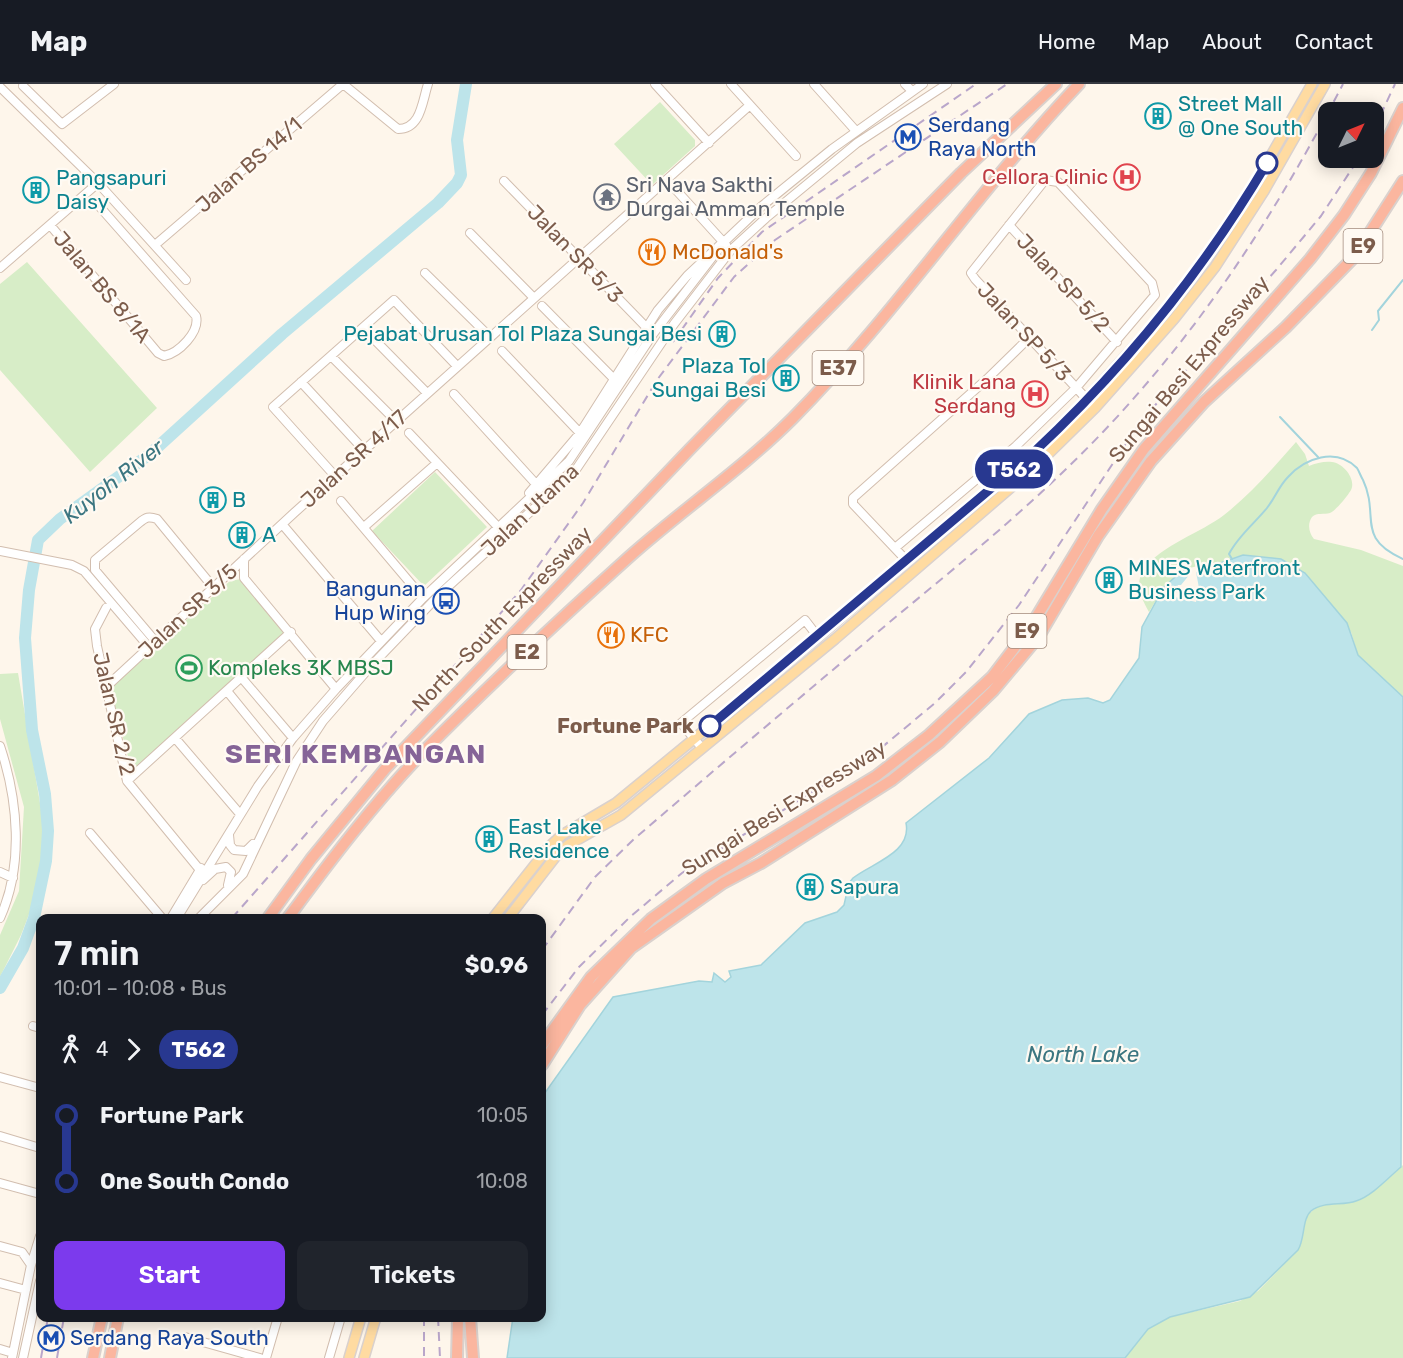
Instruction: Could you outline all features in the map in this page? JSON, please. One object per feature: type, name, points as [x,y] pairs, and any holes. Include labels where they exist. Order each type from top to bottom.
[{"type":"highway","name":"E37","points":[[780,359],[961,173],[1056,84]]},
{"type":"highway","name":"E37","points":[[793,418],[868,334],[1013,156],[1080,84]]},
{"type":"highway","name":"Sungai Besi Expressway","points":[[546,1040],[591,977],[651,919],[689,890],[876,776],[936,729],[992,677],[1031,626],[1108,500],[1144,449],[1310,259],[1344,215],[1371,173],[1403,108]]},
{"type":"highway","name":"Sungai Besi Expressway","points":[[546,1059],[580,1005],[631,948],[723,883],[761,863],[892,780],[947,736],[993,691],[1036,642],[1098,536],[1150,461],[1204,402],[1286,327],[1348,264],[1368,238],[1403,181]]},
{"type":"highway","name":"North–South Expressway","points":[[271,914],[311,859],[385,769],[690,449],[780,359]]},
{"type":"highway","name":"North–South Expressway","points":[[291,914],[325,867],[423,753],[632,554],[793,418]]},
{"type":"highway","points":[[93,1358],[101,1322]]},
{"type":"highway","points":[[110,1358],[117,1322]]},
{"type":"highway","points":[[457,1358],[458,1322]]},
{"type":"highway","points":[[470,1322],[473,1358]]},
{"type":"main road","points":[[496,914],[549,846],[569,831],[603,813],[818,637],[1034,452],[1087,399],[1181,294],[1238,213],[1311,84]]},
{"type":"main road","points":[[511,914],[556,856],[568,845],[613,821],[702,748],[1038,464],[1095,408],[1174,319],[1215,267],[1325,84]]},
{"type":"main road","points":[[1305,96],[1316,102]]},
{"type":"main road","points":[[862,598],[870,608]]},
{"type":"main road","points":[[349,1358],[360,1322]]},
{"type":"main road","points":[[364,1358],[375,1322]]},
{"type":"street","points":[[114,84],[62,123],[24,85],[4,93],[98,183],[186,280]]},
{"type":"street","points":[[346,85],[390,124],[404,129],[417,119],[428,84]]},
{"type":"street","points":[[655,84],[709,143]]},
{"type":"street","points":[[730,84],[796,156]]},
{"type":"street","points":[[814,84],[856,131]]},
{"type":"street","points":[[905,84],[912,91]]},
{"type":"street","name":"Jalan Utama","points":[[180,914],[240,814],[293,738],[336,689],[423,598],[569,461],[652,334],[724,242],[762,206],[856,131],[923,84]]},
{"type":"street","name":"Jalan Utama","points":[[203,914],[243,874],[296,762],[323,721],[370,667],[441,593],[575,471],[674,324],[731,250],[774,210],[850,149],[947,84]]},
{"type":"street","name":"Jalan BS 14/1","points":[[154,245],[346,85]]},
{"type":"street","name":"Jalan SR 4/17","points":[[244,559],[577,257],[750,105]]},
{"type":"street","points":[[667,180],[731,250]]},
{"type":"street","points":[[895,548],[1016,446],[1076,388],[1152,301],[1155,291],[1152,283],[1054,180],[1045,180],[1009,225]]},
{"type":"street","name":"Jalan SR 5/3","points":[[504,181],[646,327]]},
{"type":"street","points":[[0,268],[98,183]]},
{"type":"street","name":"Jalan BS 8/1A","points":[[50,225],[158,353],[164,356],[169,355],[194,333],[197,327],[196,316],[99,206]]},
{"type":"street","name":"Jalan SP 5/3","points":[[1009,225],[971,273],[1095,408]]},
{"type":"street","name":"Jalan SP 5/2","points":[[1009,225],[1116,342]]},
{"type":"street","points":[[470,233],[533,297]]},
{"type":"street","points":[[517,509],[580,433],[616,381],[646,327],[687,276],[724,242]]},
{"type":"street","points":[[425,273],[489,336]]},
{"type":"street","points":[[335,476],[273,407],[394,300],[457,366]]},
{"type":"street","points":[[542,306],[616,381]]},
{"type":"street","points":[[363,328],[427,393]]},
{"type":"street","points":[[907,561],[853,504],[853,498],[987,379],[1029,338]]},
{"type":"street","points":[[502,351],[580,433]]},
{"type":"street","points":[[330,356],[396,421]]},
{"type":"street","points":[[301,382],[364,450]]},
{"type":"street","points":[[454,394],[536,484]]},
{"type":"street","points":[[409,433],[498,527]]},
{"type":"street","points":[[364,527],[437,463]]},
{"type":"street","points":[[341,501],[423,598]]},
{"type":"street","points":[[153,644],[94,565],[95,560],[146,517],[157,519],[213,587]]},
{"type":"street","points":[[282,524],[381,641]]},
{"type":"street","points":[[4,551],[72,565],[84,571],[153,644]]},
{"type":"street","points":[[244,559],[244,578]]},
{"type":"street","name":"Jalan SR 3/5","points":[[106,687],[244,559]]},
{"type":"street","points":[[226,575],[239,575],[244,578],[336,689]]},
{"type":"street","name":"Jalan SR 2/2","points":[[106,608],[95,629],[127,781],[200,870]]},
{"type":"street","points":[[702,748],[681,723],[805,620],[818,637]]},
{"type":"street","points":[[127,781],[291,632]]},
{"type":"street","points":[[241,677],[293,738]]},
{"type":"street","points":[[227,691],[280,756]]},
{"type":"street","points":[[174,738],[240,814]]},
{"type":"street","points":[[0,746],[13,795],[16,824],[13,878],[0,918]]},
{"type":"street","points":[[229,834],[230,845],[241,852],[251,847],[262,830]]},
{"type":"street","points":[[90,833],[159,914]]},
{"type":"street","points":[[173,914],[200,870],[229,834]]},
{"type":"street","points":[[198,885],[215,869],[226,867],[231,872],[226,890]]},
{"type":"street","points":[[0,872],[13,878]]},
{"type":"street","points":[[0,1077],[36,1087]]},
{"type":"street","points":[[0,1136],[36,1147]]},
{"type":"street","points":[[0,1183],[36,1193]]},
{"type":"street","points":[[22,1252],[36,1242]]},
{"type":"street","points":[[0,1246],[22,1252],[31,1265]]},
{"type":"street","points":[[0,1349],[13,1355],[36,1249]]},
{"type":"street","points":[[0,1283],[26,1290]]},
{"type":"street","points":[[23,1358],[36,1299]]},
{"type":"street","points":[[266,1358],[277,1322]]},
{"type":"street","points":[[329,1358],[340,1322]]},
{"type":"street","points":[[185,1337],[260,1358]]},
{"type":"green space","points":[[660,102],[695,140],[695,146],[652,185],[614,144]]},
{"type":"green space","points":[[27,262],[157,408],[90,472],[0,370],[0,284]]},
{"type":"green space","points":[[1296,442],[1305,454],[1309,466],[1323,462],[1337,463],[1349,474],[1352,484],[1352,489],[1335,510],[1312,517],[1309,528],[1314,539],[1361,550],[1403,566],[1403,697],[1358,655],[1351,632],[1243,555],[1212,566],[1183,570],[1164,587],[1149,612],[1143,601],[1139,580],[1151,561],[1234,507]]},
{"type":"green space","points":[[435,472],[487,527],[424,586],[372,531]]},
{"type":"green space","name":"Kompleks 3K MBSJ","points":[[241,579],[285,633],[132,772],[110,688],[230,581]]},
{"type":"green space","points":[[18,673],[41,809],[44,841],[38,891],[21,935],[0,977],[0,935],[19,891],[24,807],[0,719],[0,674]]},
{"type":"green space","points":[[1403,1165],[1403,1358],[1125,1358],[1148,1329],[1170,1317],[1240,1301],[1258,1291],[1298,1250],[1307,1218],[1312,1211],[1322,1206],[1352,1202],[1364,1197]]},
{"type":"water","name":"North Lake","points":[[1243,555],[1281,559],[1305,573],[1347,623],[1358,655],[1403,697],[1401,1167],[1362,1199],[1321,1206],[1311,1211],[1306,1219],[1298,1250],[1250,1297],[1170,1317],[1148,1329],[1125,1358],[507,1358],[512,1322],[546,1322],[546,1091],[613,997],[699,981],[712,982],[714,973],[725,982],[731,977],[729,971],[761,965],[805,923],[837,912],[844,905],[849,883],[853,878],[897,850],[906,833],[906,823],[989,758],[1029,714],[1062,700],[1088,698],[1103,703],[1110,700],[1139,658],[1142,627],[1164,587],[1183,570],[1212,566]]},
{"type":"pier","points":[[1198,566],[1199,571],[1196,572],[1199,588],[1196,602],[1175,597],[1178,585],[1181,585],[1190,574],[1186,573],[1185,569]]},
{"type":"waterway","name":"Kuyoh River","points":[[0,988],[23,948],[34,918],[46,861],[48,831],[45,794],[32,730],[25,638],[29,590],[38,540],[60,519],[150,454],[282,334],[438,203],[457,183],[461,175],[457,140],[466,84]]},
{"type":"waterway","points":[[1372,330],[1379,320],[1378,311],[1403,280]]},
{"type":"waterway","points":[[1280,417],[1318,457]]},
{"type":"waterway","points":[[1232,559],[1229,554],[1233,547],[1267,508],[1288,477],[1312,460],[1330,457],[1340,458],[1357,468],[1368,493],[1374,534],[1379,543],[1388,551],[1403,559]]},
{"type":"railway","points":[[673,342],[718,278],[762,232],[976,84]]},
{"type":"railway","points":[[236,914],[521,590],[583,503],[657,380],[734,277],[775,240],[1007,84]]},
{"type":"railway","points":[[546,944],[595,877],[633,840],[993,535],[1055,480],[1113,421],[1171,355],[1251,243],[1299,165],[1343,84]]},
{"type":"railway","points":[[1384,108],[1395,84]]},
{"type":"railway","points":[[546,1010],[579,967],[630,917],[682,873],[875,753],[935,703],[966,672],[1019,605],[1141,421],[1276,270],[1321,216],[1352,168]]},
{"type":"railway","points":[[41,1358],[47,1322]]},
{"type":"railway","points":[[57,1358],[63,1322]]},
{"type":"railway","points":[[424,1322],[424,1358]]},
{"type":"railway","points":[[438,1322],[440,1358]]},
{"type":"bus line","name":"T562","points":[[710,726],[818,637],[1059,428],[1181,294],[1238,213],[1267,163]]},
{"type":"place","name":"Street Mall @ One South","points":[[1158,116]]},
{"type":"place","name":"Serdang Raya North","points":[[908,137]]},
{"type":"place","name":"Cellora Clinic","points":[[1127,177]]},
{"type":"place","name":"Pangsapuri Daisy","points":[[36,190]]},
{"type":"place","name":"Sri Nava Sakthi Durgai Amman Temple","points":[[607,197]]},
{"type":"place","name":"McDonald's","points":[[652,252]]},
{"type":"place","name":"Pejabat Urusan Tol Plaza Sungai Besi","points":[[722,334]]},
{"type":"place","name":"Plaza Tol Sungai Besi","points":[[786,378]]},
{"type":"place","name":"Klinik Lana Serdang","points":[[1035,394]]},
{"type":"place","name":"B","points":[[213,500]]},
{"type":"place","name":"A","points":[[242,535]]},
{"type":"place","name":"MINES Waterfront Business Park","points":[[1109,580]]},
{"type":"place","name":"Bangunan Hup Wing","points":[[446,601]]},
{"type":"place","name":"KFC","points":[[611,635]]},
{"type":"place","name":"Kompleks 3K MBSJ","points":[[189,668]]},
{"type":"place","name":"Fortune Park","points":[[710,726]]},
{"type":"place","name":"East Lake Residence","points":[[489,839]]},
{"type":"place","name":"Sapura","points":[[810,887]]},
{"type":"place","name":"Serdang Raya South","points":[[51,1338]]},
{"type":"district","name":"SERI KEMBANGAN","points":[[356,754]]}]
